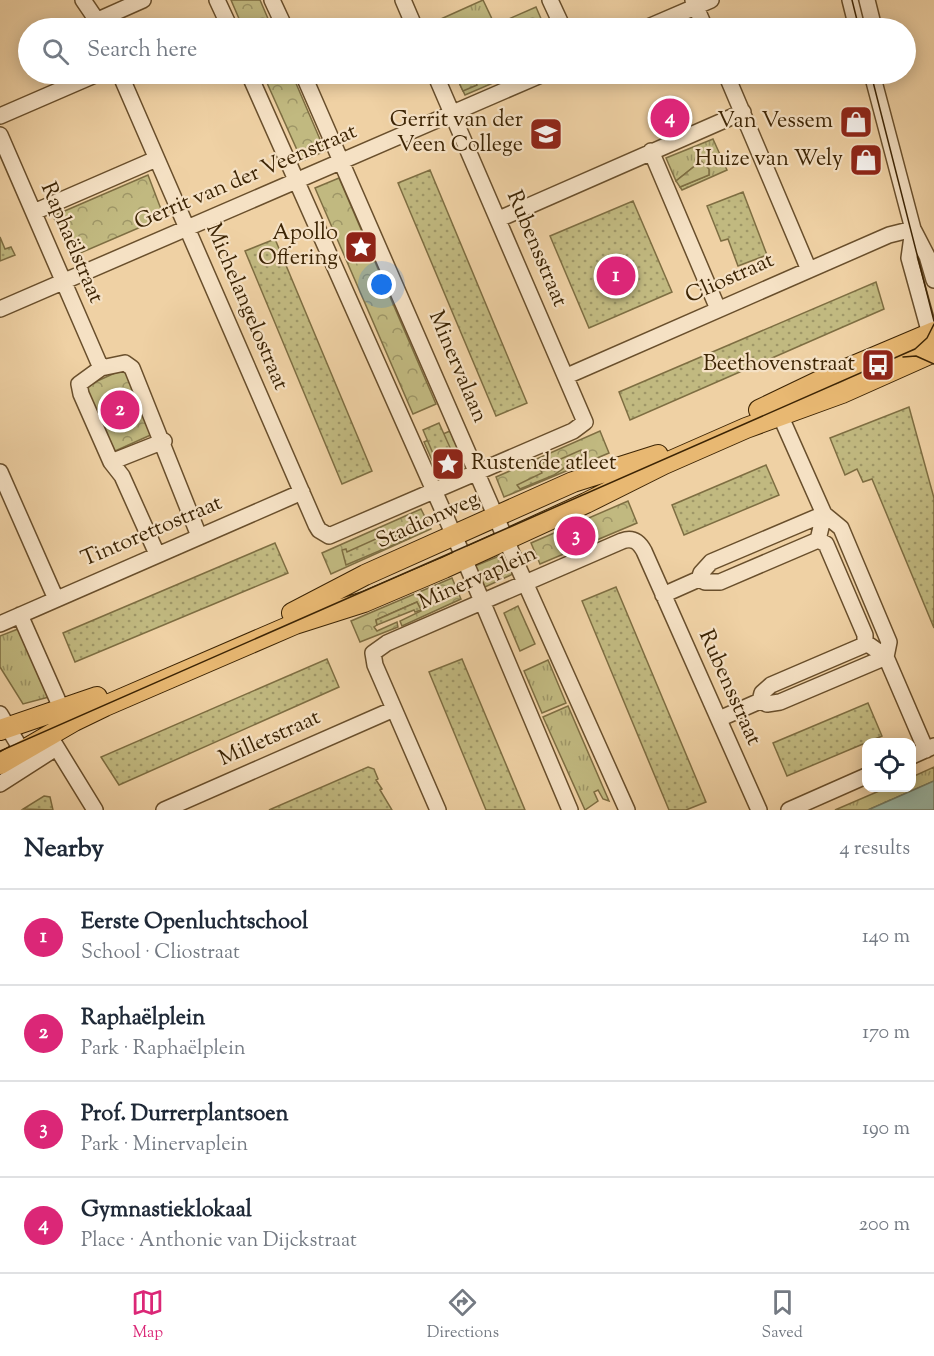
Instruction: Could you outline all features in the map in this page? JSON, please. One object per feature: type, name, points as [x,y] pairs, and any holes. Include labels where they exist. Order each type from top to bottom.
[{"type":"main road","name":"Stadionweg","points":[[0,764],[22,751],[52,742],[95,711],[295,624],[364,602],[506,540],[778,409],[830,376],[933,341]]},
{"type":"main road","name":"Stadionweg","points":[[2,724],[62,710],[137,681],[296,612],[365,575],[573,482],[658,455],[778,409]]},
{"type":"street","points":[[83,0],[96,18]]},
{"type":"street","points":[[111,18],[143,0]]},
{"type":"street","points":[[217,0],[225,18]]},
{"type":"street","points":[[272,0],[280,18]]},
{"type":"street","points":[[403,0],[411,18]]},
{"type":"street","points":[[550,0],[558,18]]},
{"type":"street","points":[[665,18],[694,3],[711,0]]},
{"type":"street","points":[[850,0],[854,18]]},
{"type":"street","points":[[867,0],[872,18]]},
{"type":"street","points":[[694,3],[701,18]]},
{"type":"street","points":[[0,116],[74,84]]},
{"type":"street","name":"Michelangelostraat","points":[[124,84],[302,492]]},
{"type":"street","points":[[253,84],[465,559],[570,810]]},
{"type":"street","name":"Minervalaan","points":[[308,84],[344,162],[506,540],[627,810]]},
{"type":"street","name":"Rubensstraat","points":[[439,84],[567,376]]},
{"type":"street","name":"Gerrit van der Veenstraat","points":[[0,309],[520,84]]},
{"type":"street","points":[[730,84],[809,270]]},
{"type":"street","points":[[877,84],[913,229],[927,256],[934,280]]},
{"type":"street","points":[[499,219],[743,112]]},
{"type":"street","name":"Raphaëlstraat","points":[[0,135],[101,368]]},
{"type":"street","points":[[651,151],[718,309]]},
{"type":"street","points":[[34,212],[156,159]]},
{"type":"street","points":[[913,229],[909,258],[933,341]]},
{"type":"street","name":"Cliostraat","points":[[567,376],[889,235],[913,229]]},
{"type":"street","points":[[157,554],[122,476],[111,462],[81,394],[80,384],[101,368],[125,363],[132,368],[164,441],[167,459],[200,536]]},
{"type":"street","points":[[302,492],[319,530],[329,536],[434,492],[573,431],[585,422],[567,376]]},
{"type":"street","points":[[778,409],[824,514],[841,528],[888,642],[886,657]]},
{"type":"street","points":[[111,462],[164,441]]},
{"type":"street","points":[[0,472],[56,598]]},
{"type":"street","name":"Tintorettostraat","points":[[0,624],[302,492]]},
{"type":"street","points":[[818,540],[824,514]]},
{"type":"street","points":[[663,595],[699,579],[701,573],[711,562],[824,514]]},
{"type":"street","name":"Minervaplein","points":[[394,709],[375,665],[373,653],[378,648],[626,540],[637,542],[644,551]]},
{"type":"street","points":[[699,579],[705,582],[720,582],[818,540],[826,544],[865,635],[865,642],[861,646],[771,685],[762,693],[760,701]]},
{"type":"street","name":"Rubensstraat","points":[[644,551],[759,810]]},
{"type":"street","points":[[20,615],[62,710]]},
{"type":"street","points":[[865,642],[886,657],[930,748],[916,754]]},
{"type":"street","points":[[718,719],[760,701],[767,704],[780,702],[886,657]]},
{"type":"street","points":[[394,709],[438,810]]},
{"type":"street","name":"Milletstraat","points":[[164,810],[394,709]]},
{"type":"street","points":[[2,724],[22,751]]},
{"type":"street","points":[[0,784],[52,742],[95,810]]},
{"type":"street","points":[[789,810],[862,778]]},
{"type":"green space","points":[[231,0],[260,0],[268,18],[239,18]]},
{"type":"green space","points":[[483,0],[492,18],[443,18]]},
{"type":"green space","points":[[536,7],[541,18],[511,18]]},
{"type":"green space","points":[[267,84],[296,84],[325,151],[302,161]]},
{"type":"green space","points":[[460,84],[491,84],[465,95]]},
{"type":"green space","points":[[460,84],[477,84],[477,85],[463,91]]},
{"type":"green space","points":[[713,139],[727,170],[682,190],[680,187],[709,175],[701,161],[676,181],[666,158]]},
{"type":"green space","points":[[701,161],[709,169],[709,175],[680,187],[676,181]]},
{"type":"green space","points":[[430,170],[527,403],[496,416],[398,183]]},
{"type":"green space","points":[[148,175],[164,217],[71,257],[53,216]]},
{"type":"green space","points":[[339,178],[436,404],[413,414],[315,188]]},
{"type":"green space","points":[[743,192],[767,255],[738,266],[728,239],[721,241],[707,206]]},
{"type":"green space","points":[[633,201],[672,292],[589,328],[550,236]]},
{"type":"green space","points":[[0,237],[5,249],[11,247],[15,255],[0,261]]},
{"type":"green space","points":[[275,239],[372,471],[342,484],[245,251]]},
{"type":"green space","points":[[876,282],[884,309],[630,420],[619,392]]},
{"type":"green space","points":[[126,368],[155,433],[113,452],[84,387]]},
{"type":"green space","points":[[909,407],[934,498],[934,628],[872,479],[863,482],[857,469],[845,475],[830,438]]},
{"type":"green space","points":[[439,423],[457,463],[440,470],[423,430]]},
{"type":"green space","points":[[450,431],[462,458],[436,469],[424,442]]},
{"type":"green space","points":[[600,431],[609,453],[504,497],[496,477]]},
{"type":"green space","points":[[581,450],[582,455],[554,475],[520,489],[517,485],[542,473],[538,465],[545,462],[547,465]]},
{"type":"green space","points":[[766,465],[779,495],[684,535],[672,505]]},
{"type":"green space","points":[[628,501],[637,523],[540,564],[531,543]]},
{"type":"green space","points":[[421,509],[431,529],[331,574],[322,553]]},
{"type":"green space","points":[[588,528],[595,533],[572,543],[572,536]]},
{"type":"green space","points":[[389,533],[390,538],[405,533],[410,538],[346,565],[342,550],[346,549],[347,552]]},
{"type":"green space","points":[[275,543],[288,573],[75,662],[63,633]]},
{"type":"green space","points":[[504,554],[513,574],[485,587],[475,566]]},
{"type":"green space","points":[[452,578],[461,599],[402,626],[400,621],[421,611],[417,602],[376,620],[377,625],[374,627],[377,631],[397,622],[398,627],[360,642],[351,621]]},
{"type":"green space","points":[[616,587],[706,802],[686,810],[669,810],[582,601]]},
{"type":"green space","points":[[417,602],[421,610],[415,612],[414,610],[377,625],[376,620]]},
{"type":"green space","points":[[518,606],[535,644],[520,651],[504,613]]},
{"type":"green space","points":[[18,629],[49,697],[23,704],[0,667],[0,636]]},
{"type":"green space","points":[[327,659],[339,687],[119,785],[101,757]]},
{"type":"green space","points":[[462,659],[525,810],[486,810],[429,672]]},
{"type":"green space","points":[[548,660],[566,703],[542,713],[524,671]]},
{"type":"green space","points":[[868,703],[882,736],[862,738],[862,744],[787,776],[773,743]]},
{"type":"green space","points":[[568,706],[609,801],[603,799],[598,790],[594,792],[598,801],[585,810],[543,717]]},
{"type":"green space","points":[[368,767],[374,769],[378,779],[376,780],[382,789],[380,790],[392,810],[269,810]]},
{"type":"green space","points":[[934,767],[934,781],[916,789],[916,775]]},
{"type":"green space","points":[[877,792],[909,792],[868,810],[835,810]]},
{"type":"green space","points":[[44,796],[50,797],[53,810],[23,809]]},
{"type":"shaded area","points":[[934,781],[934,810],[868,810],[909,792],[916,792],[916,789]]},
{"type":"tram line","points":[[852,0],[856,18]]},
{"type":"tram line","points":[[874,84],[934,321]]},
{"type":"tram line","points":[[0,751],[915,349],[927,338],[934,324]]},
{"type":"tram line","points":[[903,357],[916,356],[934,364]]},
{"type":"place","name":"Gymnastieklokaal","points":[[670,118]]},
{"type":"place","name":"Van Vessem","points":[[856,122]]},
{"type":"place","name":"Gerrit van der Veen College","points":[[546,134]]},
{"type":"place","name":"Huize van Wely","points":[[866,160]]},
{"type":"place","name":"Apollo Offering","points":[[361,247]]},
{"type":"place","name":"Eerste Openluchtschool","points":[[616,276]]},
{"type":"place","name":"Beethovenstraat","points":[[878,365]]},
{"type":"place","name":"Raphaëlplein","points":[[120,410]]},
{"type":"place","name":"Rustende atleet","points":[[448,464]]},
{"type":"place","name":"Prof. Durrerplantsoen","points":[[576,536]]}]
